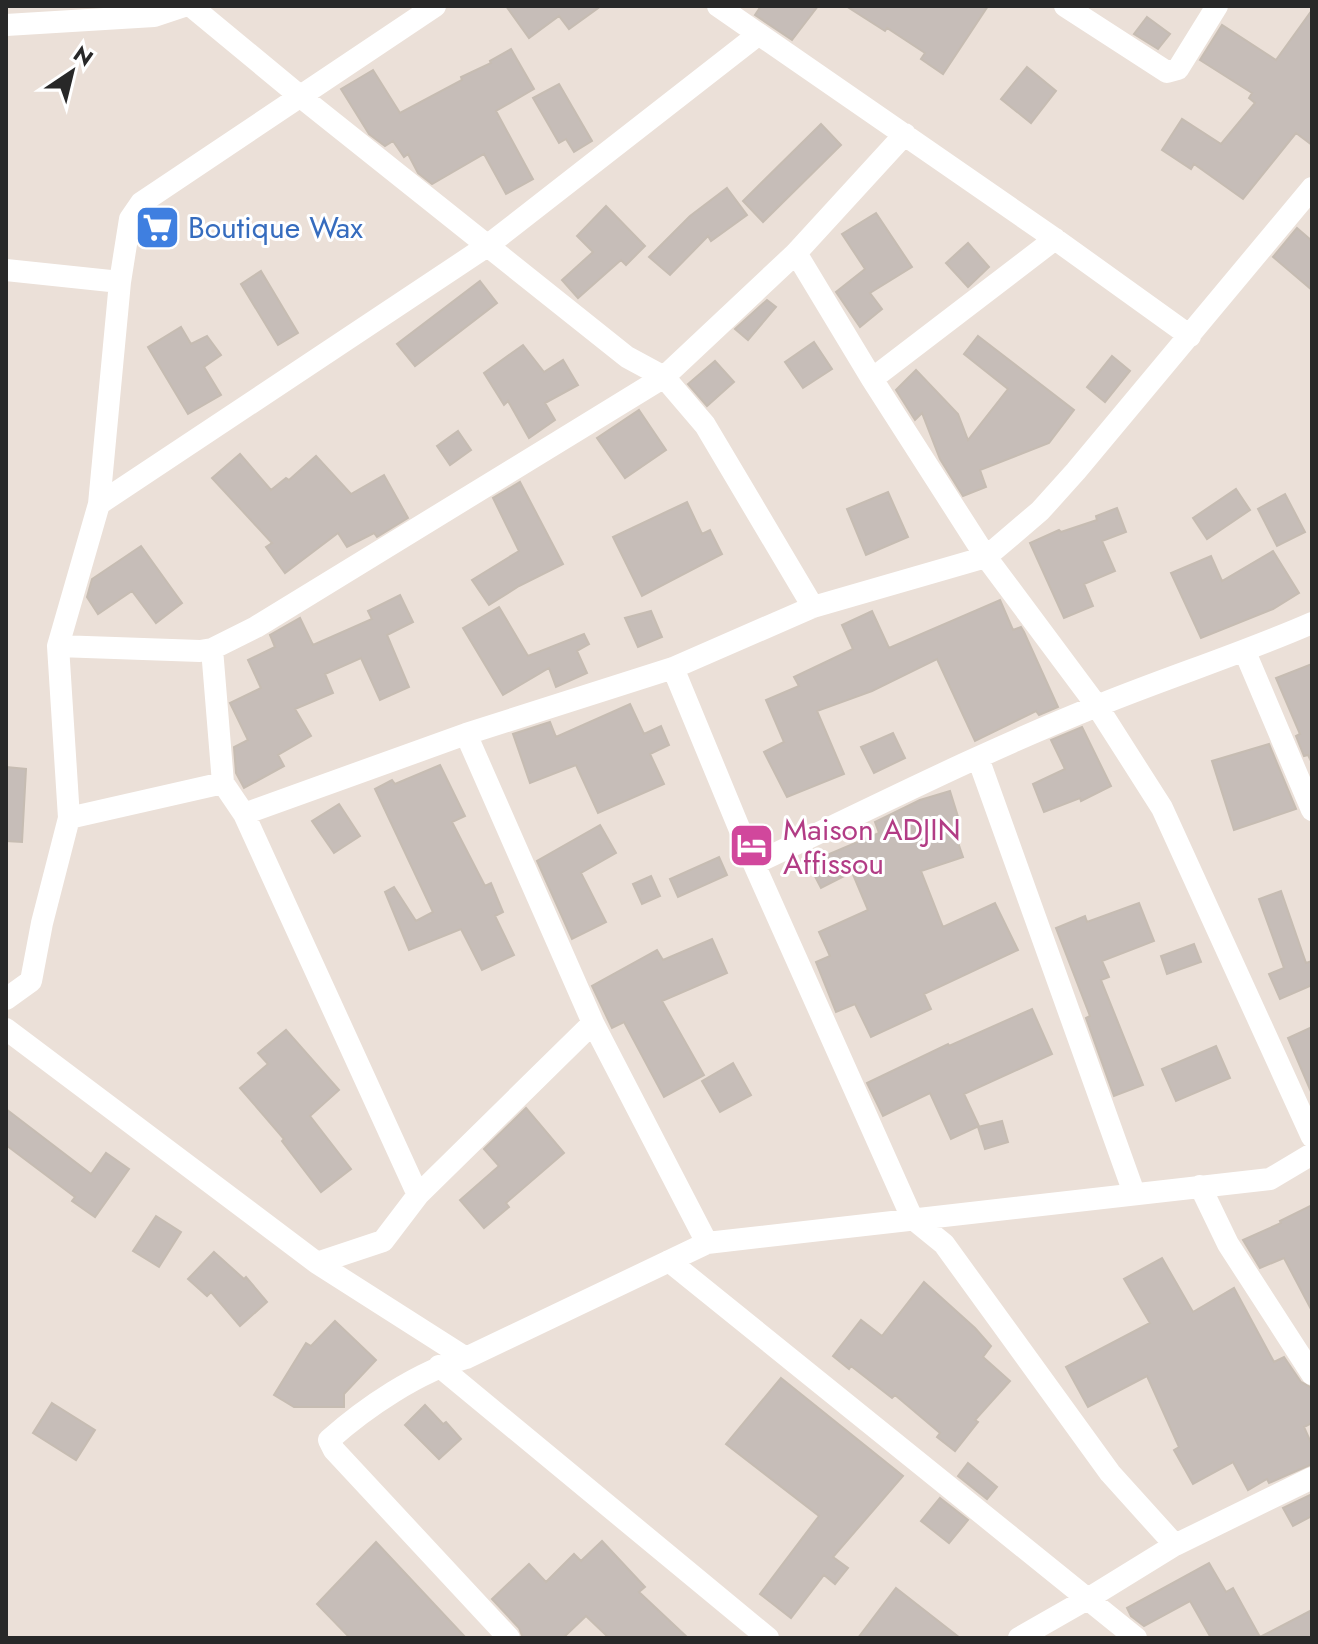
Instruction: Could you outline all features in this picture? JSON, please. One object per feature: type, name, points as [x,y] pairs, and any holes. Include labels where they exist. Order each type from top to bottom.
[{"type":"street","points":[[6,25],[154,16],[184,6]]},
{"type":"street","points":[[191,6],[627,357],[664,377],[705,425],[813,607]]},
{"type":"street","points":[[6,999],[31,981],[42,923],[69,818],[58,646],[99,504],[120,282],[130,219],[141,203],[435,6]]},
{"type":"street","points":[[718,6],[1190,336]]},
{"type":"street","points":[[1065,6],[1167,72],[1178,69],[1217,6]]},
{"type":"street","points":[[99,504],[487,246],[759,34]]},
{"type":"street","points":[[58,646],[178,651],[212,649],[256,627],[664,377],[796,253],[905,134]]},
{"type":"street","points":[[244,814],[466,734],[673,668],[813,607],[986,557],[1040,511],[1312,188]]},
{"type":"street","points":[[872,379],[1055,239]]},
{"type":"street","points":[[796,253],[986,557],[1097,706],[1162,808],[1312,1137]]},
{"type":"street","points":[[6,270],[120,282]]},
{"type":"street","points":[[754,864],[978,758],[1097,706],[1245,652],[1312,623]]},
{"type":"street","points":[[212,649],[223,783],[244,814],[418,1195]]},
{"type":"street","points":[[1245,652],[1312,810]]},
{"type":"street","points":[[673,668],[754,864],[912,1218],[944,1244],[1110,1473],[1175,1545]]},
{"type":"street","points":[[466,734],[593,1023],[707,1243]]},
{"type":"street","points":[[978,758],[1134,1193]]},
{"type":"street","points":[[69,818],[223,783]]},
{"type":"street","points":[[317,1263],[383,1241],[418,1195],[593,1023]]},
{"type":"street","points":[[6,1029],[317,1263],[466,1358]]},
{"type":"street","points":[[509,1638],[334,1450],[329,1440],[352,1419],[439,1366],[466,1358],[707,1243],[1270,1179],[1312,1154]]},
{"type":"street","points":[[1200,1186],[1228,1244],[1312,1374]]},
{"type":"street","points":[[669,1261],[1136,1638]]},
{"type":"street","points":[[439,1366],[768,1638]]},
{"type":"street","points":[[1019,1638],[1175,1545],[1312,1478]]},
{"type":"building","points":[[506,6],[601,6],[569,29],[559,16],[529,38]]},
{"type":"building","points":[[761,6],[818,6],[792,40],[755,15]]},
{"type":"building","points":[[846,6],[988,6],[943,74],[921,59],[925,53]]},
{"type":"building","points":[[1312,10],[1312,145],[1296,133],[1243,199],[1194,164],[1191,169],[1162,150],[1182,119],[1221,144],[1255,103],[1249,98],[1252,93],[1200,60],[1222,25],[1276,60]]},
{"type":"building","points":[[1147,17],[1170,34],[1158,49],[1134,34]]},
{"type":"building","points":[[511,49],[534,89],[496,111],[533,179],[506,194],[484,154],[432,184],[418,173],[408,154],[404,157],[393,141],[385,146],[369,134],[341,89],[373,70],[400,113]]},
{"type":"building","points":[[1027,67],[1056,91],[1031,123],[1001,99]]},
{"type":"building","points":[[559,84],[592,141],[574,152],[566,139],[559,143],[533,98]]},
{"type":"building","points":[[821,124],[841,145],[763,222],[743,201]]},
{"type":"building","points":[[727,188],[747,215],[711,241],[708,236],[670,275],[649,257],[690,216]]},
{"type":"building","points":[[606,206],[645,246],[626,265],[621,260],[578,298],[562,280],[593,252],[577,236]]},
{"type":"building","points":[[876,213],[912,267],[870,293],[882,309],[860,327],[836,292],[865,269],[842,234]]},
{"type":"building","points":[[1297,228],[1312,241],[1312,290],[1273,257]]},
{"type":"building","points":[[968,243],[989,267],[968,287],[946,263]]},
{"type":"building","points":[[261,271],[298,333],[278,345],[241,284]]},
{"type":"building","points":[[480,281],[497,303],[415,366],[397,344]]},
{"type":"building","points":[[767,300],[776,307],[748,340],[735,329]]},
{"type":"building","points":[[181,327],[191,344],[207,336],[221,355],[204,367],[221,395],[188,414],[148,347]]},
{"type":"building","points":[[978,336],[1074,410],[1049,443],[980,470],[986,487],[963,496],[940,459],[922,413],[915,420],[896,390],[916,370],[958,414],[968,440],[1008,389],[964,354]]},
{"type":"building","points":[[814,342],[832,369],[803,388],[785,362]]},
{"type":"building","points":[[523,345],[544,372],[563,360],[578,385],[545,403],[555,420],[529,438],[508,401],[504,405],[484,373]]},
{"type":"building","points":[[1112,356],[1130,371],[1105,402],[1087,387]]},
{"type":"building","points":[[715,361],[734,382],[707,406],[688,384]]},
{"type":"building","points":[[639,410],[666,450],[625,478],[597,438]]},
{"type":"building","points":[[458,431],[471,450],[450,465],[437,446]]},
{"type":"building","points":[[240,454],[271,490],[286,478],[289,480],[316,456],[351,494],[384,475],[408,518],[377,537],[374,533],[347,547],[338,533],[285,573],[266,547],[272,543],[212,478]]},
{"type":"building","points":[[520,482],[563,564],[489,605],[472,580],[519,551],[493,498]]},
{"type":"building","points":[[1236,489],[1250,510],[1207,539],[1193,518]]},
{"type":"building","points":[[888,492],[908,537],[866,555],[847,509]]},
{"type":"building","points":[[1285,494],[1305,532],[1277,546],[1258,509]]},
{"type":"building","points":[[687,502],[702,534],[710,530],[722,554],[642,596],[613,537]]},
{"type":"building","points":[[1117,508],[1126,532],[1102,541],[1115,571],[1084,584],[1093,606],[1064,618],[1030,543],[1059,530],[1061,532],[1097,520],[1096,516]]},
{"type":"building","points":[[141,546],[182,603],[156,623],[132,591],[98,614],[87,597],[92,579]]},
{"type":"building","points":[[1273,551],[1299,593],[1273,609],[1201,638],[1171,573],[1211,556],[1222,581]]},
{"type":"building","points":[[400,595],[413,622],[387,635],[409,687],[380,700],[361,658],[325,674],[333,693],[295,709],[311,736],[278,755],[284,766],[244,788],[236,773],[234,747],[248,740],[230,703],[261,688],[248,660],[275,647],[270,635],[300,618],[313,645],[372,619],[368,611]]},
{"type":"building","points":[[1000,600],[1013,630],[1021,627],[1024,632],[1058,707],[1039,715],[1036,711],[975,741],[937,659],[872,691],[817,711],[844,774],[787,797],[764,752],[784,742],[766,700],[799,686],[794,677],[853,649],[842,625],[872,611],[889,648]]},
{"type":"building","points":[[499,607],[528,656],[584,634],[589,644],[577,651],[587,673],[556,687],[549,668],[503,695],[463,628]]},
{"type":"building","points":[[651,611],[662,637],[638,647],[625,618]]},
{"type":"building","points":[[1312,664],[1312,763],[1308,755],[1304,756],[1296,736],[1300,734],[1276,678]]},
{"type":"building","points":[[630,704],[644,734],[661,726],[669,745],[650,754],[664,784],[598,813],[576,765],[530,783],[513,734],[550,722],[556,737]]},
{"type":"building","points":[[1082,727],[1111,786],[1081,801],[1080,798],[1044,812],[1033,784],[1065,769],[1051,740]]},
{"type":"building","points":[[893,733],[905,758],[874,773],[861,747]]},
{"type":"building","points":[[1269,744],[1296,809],[1234,830],[1212,761]]},
{"type":"building","points":[[440,765],[465,816],[452,822],[485,886],[491,883],[503,912],[495,916],[514,955],[482,970],[461,929],[409,950],[385,892],[394,887],[416,921],[433,912],[375,789],[392,780],[395,784]]},
{"type":"building","points":[[6,767],[26,769],[22,842],[6,841]]},
{"type":"building","points":[[950,791],[960,823],[952,825],[963,857],[921,871],[943,927],[995,903],[1018,950],[924,994],[931,1009],[871,1037],[855,1004],[836,1012],[816,962],[830,956],[819,932],[868,910],[852,872],[821,888],[808,863],[879,833],[875,822],[920,800]]},
{"type":"building","points":[[339,804],[360,836],[334,853],[312,821]]},
{"type":"building","points":[[600,825],[616,853],[581,873],[606,922],[572,939],[537,861]]},
{"type":"building","points":[[719,857],[727,875],[678,897],[670,879]]},
{"type":"building","points":[[651,876],[660,896],[642,904],[633,884]]},
{"type":"building","points":[[1281,891],[1306,963],[1312,961],[1312,985],[1280,999],[1269,974],[1284,968],[1259,899]]},
{"type":"building","points":[[1139,903],[1154,941],[1102,961],[1109,977],[1101,980],[1143,1085],[1114,1096],[1086,1018],[1090,1016],[1056,928],[1085,916],[1087,922]]},
{"type":"building","points":[[712,939],[727,973],[662,1001],[704,1075],[664,1097],[624,1022],[612,1028],[592,986],[657,950],[663,960]]},
{"type":"building","points":[[1194,944],[1201,962],[1167,974],[1161,956]]},
{"type":"building","points":[[1032,1009],[1052,1054],[964,1094],[979,1126],[951,1139],[930,1093],[883,1116],[867,1083],[948,1044]]},
{"type":"building","points":[[1312,1027],[1312,1094],[1288,1038]]},
{"type":"building","points":[[286,1030],[339,1090],[310,1116],[351,1169],[321,1192],[282,1141],[284,1139],[240,1088],[268,1064],[258,1053]]},
{"type":"building","points":[[1216,1046],[1230,1078],[1176,1101],[1162,1069]]},
{"type":"building","points":[[733,1063],[751,1095],[720,1112],[702,1081]]},
{"type":"building","points":[[526,1108],[564,1153],[506,1203],[509,1207],[484,1228],[460,1200],[499,1166],[484,1149]]},
{"type":"building","points":[[6,1109],[91,1174],[106,1153],[129,1169],[95,1217],[72,1201],[75,1197],[6,1145]]},
{"type":"building","points":[[1002,1121],[1008,1142],[985,1149],[978,1127]]},
{"type":"building","points":[[1312,1205],[1312,1311],[1284,1258],[1260,1268],[1243,1240]]},
{"type":"building","points":[[156,1216],[181,1232],[159,1267],[133,1251]]},
{"type":"building","points":[[214,1252],[244,1279],[246,1277],[267,1302],[240,1326],[211,1292],[207,1296],[188,1279]]},
{"type":"building","points":[[1162,1258],[1193,1312],[1234,1288],[1274,1362],[1284,1357],[1301,1382],[1312,1388],[1312,1423],[1304,1427],[1312,1445],[1312,1464],[1269,1483],[1267,1479],[1248,1490],[1233,1462],[1193,1484],[1174,1450],[1179,1447],[1147,1376],[1088,1407],[1066,1367],[1150,1323],[1124,1279]]},
{"type":"building","points":[[924,1282],[991,1346],[983,1357],[1010,1381],[975,1420],[978,1422],[955,1451],[937,1437],[940,1433],[895,1395],[892,1398],[833,1356],[861,1320],[882,1336]]},
{"type":"building","points":[[335,1321],[376,1360],[344,1394],[344,1407],[294,1407],[274,1395],[306,1343],[311,1346]]},
{"type":"building","points":[[781,1378],[903,1476],[833,1557],[848,1568],[835,1584],[824,1575],[791,1618],[760,1594],[819,1516],[726,1444]]},
{"type":"building","points":[[52,1403],[95,1430],[76,1460],[33,1433]]},
{"type":"building","points":[[425,1405],[461,1439],[439,1459],[405,1425]]},
{"type":"building","points":[[968,1463],[997,1487],[987,1499],[958,1476]]},
{"type":"building","points":[[1312,1494],[1312,1516],[1293,1526],[1283,1508]]},
{"type":"building","points":[[940,1498],[968,1520],[949,1543],[921,1521]]},
{"type":"building","points":[[602,1541],[645,1587],[639,1592],[688,1638],[609,1638],[586,1616],[563,1638],[523,1638],[519,1628],[492,1599],[529,1564],[546,1582],[574,1554],[581,1561]]},
{"type":"building","points":[[376,1542],[466,1638],[350,1638],[317,1604]]},
{"type":"building","points":[[1209,1563],[1226,1592],[1233,1588],[1260,1637],[1312,1610],[1312,1638],[1211,1638],[1190,1601],[1144,1626],[1131,1616],[1127,1608]]},
{"type":"building","points":[[896,1588],[960,1638],[858,1638]]},
{"type":"place","name":"Boutique Wax","points":[[157,227]]},
{"type":"place","name":"Maison ADJIN Affissou","points":[[752,846]]}]
